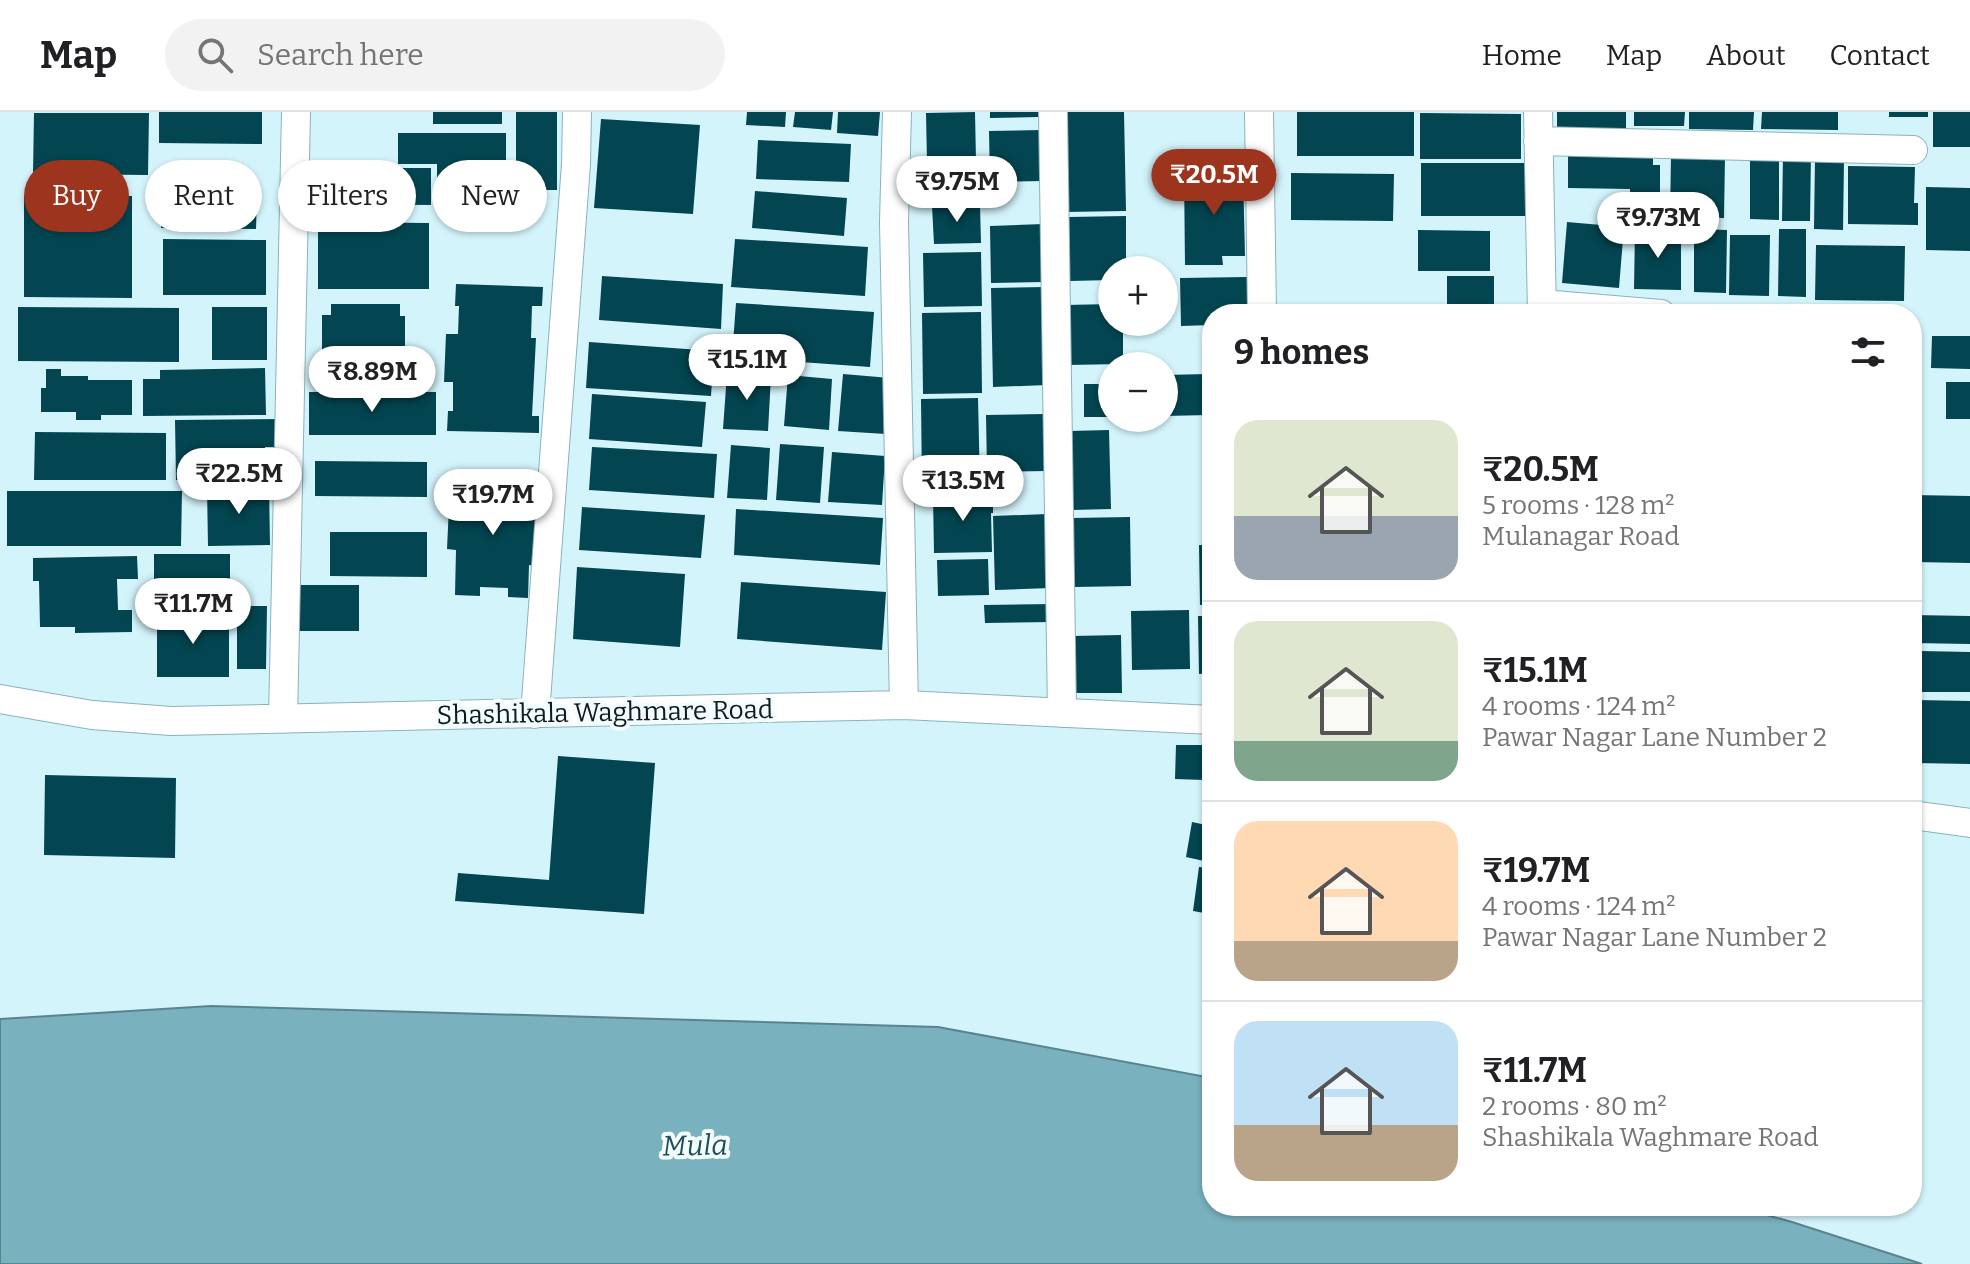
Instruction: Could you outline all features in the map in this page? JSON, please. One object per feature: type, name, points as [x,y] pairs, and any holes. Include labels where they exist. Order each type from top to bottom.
[{"type":"street","points":[[283,719],[296,112]]},
{"type":"street","points":[[535,714],[576,164],[577,112]]},
{"type":"street","points":[[897,112],[894,222],[904,705]]},
{"type":"street","points":[[1053,112],[1062,713]]},
{"type":"street","points":[[1259,112],[1262,304]]},
{"type":"street","points":[[1538,112],[1542,304]]},
{"type":"street","points":[[1538,141],[1913,150]]},
{"type":"street","name":"Shashikala Waghmare Road","points":[[0,699],[92,715],[171,721],[904,705],[1202,720]]},
{"type":"street","points":[[1922,816],[1970,823]]},
{"type":"water","name":"Mula","points":[[211,1006],[938,1027],[1202,1076],[1202,1216],[1770,1216],[1922,1264],[0,1264],[0,1019]]},
{"type":"building","points":[[159,112],[262,112],[262,144],[159,143]]},
{"type":"building","points":[[433,112],[502,112],[502,124],[433,124]]},
{"type":"building","points":[[516,112],[557,112],[557,190],[547,190],[547,160],[516,160]]},
{"type":"building","points":[[747,112],[786,112],[785,127],[746,125]]},
{"type":"building","points":[[795,112],[833,112],[831,130],[793,127]]},
{"type":"building","points":[[838,112],[880,112],[878,136],[837,133]]},
{"type":"building","points":[[975,112],[976,161],[927,162],[926,113]]},
{"type":"building","points":[[990,112],[1038,112],[1038,117],[990,118]]},
{"type":"building","points":[[1063,112],[1124,112],[1126,211],[1065,212]]},
{"type":"building","points":[[1297,112],[1414,112],[1414,156],[1297,156]]},
{"type":"building","points":[[1557,112],[1626,112],[1626,132],[1557,131]]},
{"type":"building","points":[[1634,112],[1685,112],[1684,126],[1634,126]]},
{"type":"building","points":[[1689,112],[1754,112],[1753,130],[1689,129]]},
{"type":"building","points":[[1762,112],[1838,112],[1838,130],[1761,129]]},
{"type":"building","points":[[1889,112],[1928,112],[1928,117],[1889,117]]},
{"type":"building","points":[[1933,112],[1970,112],[1970,147],[1933,147]]},
{"type":"building","points":[[34,113],[149,113],[145,175],[129,175],[129,160],[33,160]]},
{"type":"building","points":[[1420,113],[1521,114],[1521,159],[1420,159]]},
{"type":"building","points":[[601,119],[700,125],[693,214],[594,208]]},
{"type":"building","points":[[1042,130],[1043,181],[990,182],[989,131]]},
{"type":"building","points":[[398,133],[506,133],[506,160],[432,160],[432,164],[416,164],[416,160],[398,160]]},
{"type":"building","points":[[758,140],[851,144],[849,182],[756,179]]},
{"type":"building","points":[[1568,150],[1653,152],[1653,165],[1660,165],[1660,216],[1630,216],[1630,189],[1568,188]]},
{"type":"building","points":[[1783,154],[1811,154],[1810,221],[1782,221]]},
{"type":"building","points":[[1671,156],[1725,157],[1724,218],[1670,217]]},
{"type":"building","points":[[1750,158],[1779,158],[1779,220],[1750,219]]},
{"type":"building","points":[[1815,159],[1844,160],[1843,230],[1814,229]]},
{"type":"building","points":[[1421,163],[1526,163],[1526,216],[1421,216]]},
{"type":"building","points":[[1848,166],[1915,167],[1914,203],[1918,203],[1918,225],[1848,224]]},
{"type":"building","points":[[416,168],[431,168],[431,205],[416,205]]},
{"type":"building","points":[[1243,171],[1245,256],[1222,256],[1223,265],[1185,265],[1184,172]]},
{"type":"building","points":[[1291,173],[1394,174],[1393,221],[1291,220]]},
{"type":"building","points":[[1926,187],[1970,188],[1970,251],[1926,250]]},
{"type":"building","points":[[755,191],[847,198],[844,236],[752,228]]},
{"type":"building","points":[[129,196],[132,196],[132,298],[24,297],[24,232],[129,232]]},
{"type":"building","points":[[980,205],[981,243],[934,244],[932,206]]},
{"type":"building","points":[[1126,216],[1126,256],[1098,256],[1098,280],[1070,281],[1069,217]]},
{"type":"building","points":[[1567,222],[1624,227],[1619,288],[1562,283]]},
{"type":"building","points":[[416,223],[429,223],[429,289],[318,289],[318,232],[416,232]]},
{"type":"building","points":[[1043,224],[1044,282],[991,283],[990,226]]},
{"type":"building","points":[[1694,229],[1727,230],[1726,293],[1694,292]]},
{"type":"building","points":[[1779,229],[1806,229],[1806,297],[1778,296]]},
{"type":"building","points":[[1418,230],[1490,231],[1490,271],[1418,271]]},
{"type":"building","points":[[1635,230],[1681,230],[1681,290],[1634,289]]},
{"type":"building","points":[[1730,235],[1770,235],[1769,296],[1729,295]]},
{"type":"building","points":[[163,239],[266,240],[266,295],[163,295]]},
{"type":"building","points":[[735,239],[868,247],[865,296],[731,287]]},
{"type":"building","points":[[1816,245],[1905,246],[1904,301],[1815,300]]},
{"type":"building","points":[[981,252],[982,306],[924,307],[923,253]]},
{"type":"building","points":[[602,276],[723,284],[721,329],[599,320]]},
{"type":"building","points":[[1447,276],[1494,276],[1494,304],[1447,304]]},
{"type":"building","points":[[1247,277],[1248,304],[1202,304],[1202,325],[1181,326],[1180,278]]},
{"type":"building","points":[[456,284],[543,287],[542,306],[532,306],[531,338],[536,338],[532,416],[539,416],[539,433],[447,431],[448,411],[453,411],[453,382],[444,382],[446,334],[458,334]]},
{"type":"building","points":[[1045,287],[1047,385],[993,387],[991,288]]},
{"type":"building","points":[[736,303],[874,312],[870,367],[732,357]]},
{"type":"building","points":[[331,304],[400,304],[400,316],[405,316],[405,369],[400,369],[400,389],[327,389],[327,375],[322,375],[322,315],[331,315]]},
{"type":"building","points":[[1098,304],[1098,336],[1123,336],[1123,352],[1098,352],[1098,364],[1067,365],[1066,305]]},
{"type":"building","points":[[18,307],[179,308],[179,362],[18,361]]},
{"type":"building","points":[[212,307],[267,307],[267,360],[212,360]]},
{"type":"building","points":[[981,312],[982,393],[923,394],[922,313]]},
{"type":"building","points":[[1932,336],[1970,336],[1970,369],[1931,368]]},
{"type":"building","points":[[589,342],[714,351],[711,396],[586,388]]},
{"type":"building","points":[[265,368],[266,415],[143,416],[143,379],[160,379],[160,370]]},
{"type":"building","points":[[46,369],[61,369],[61,376],[88,376],[88,380],[132,380],[132,415],[101,415],[101,420],[76,420],[76,412],[41,412],[41,388],[46,388]]},
{"type":"building","points":[[727,373],[771,376],[768,431],[723,429]]},
{"type":"building","points":[[843,374],[890,378],[886,434],[838,431]]},
{"type":"building","points":[[1202,374],[1202,415],[1178,416],[1178,375]]},
{"type":"building","points":[[788,375],[832,379],[829,430],[784,426]]},
{"type":"building","points":[[1946,382],[1970,382],[1970,419],[1946,419]]},
{"type":"building","points":[[1084,384],[1098,384],[1098,417],[1084,417]]},
{"type":"building","points":[[309,392],[436,392],[436,435],[309,435]]},
{"type":"building","points":[[592,394],[706,402],[702,447],[589,439]]},
{"type":"building","points":[[978,398],[980,486],[922,488],[921,399]]},
{"type":"building","points":[[1045,414],[1046,471],[987,472],[986,415]]},
{"type":"building","points":[[283,419],[284,447],[265,447],[266,479],[176,480],[175,420]]},
{"type":"building","points":[[1070,431],[1109,432],[1111,509],[1072,510]]},
{"type":"building","points":[[35,432],[166,433],[166,480],[34,480]]},
{"type":"building","points":[[780,444],[824,447],[820,503],[776,500]]},
{"type":"building","points":[[731,445],[770,448],[767,500],[727,498]]},
{"type":"building","points":[[592,447],[717,454],[714,498],[589,490]]},
{"type":"building","points":[[832,452],[885,456],[882,505],[828,502]]},
{"type":"building","points":[[315,461],[427,462],[427,497],[315,496]]},
{"type":"building","points":[[459,476],[485,477],[485,485],[515,486],[516,478],[530,479],[529,514],[537,514],[535,566],[529,565],[528,598],[508,597],[508,588],[480,587],[480,596],[455,595],[456,550],[447,549],[449,506],[458,507]]},
{"type":"building","points":[[269,486],[270,545],[208,546],[207,488]]},
{"type":"building","points":[[7,491],[182,491],[181,546],[7,546]]},
{"type":"building","points":[[993,494],[992,552],[934,553],[933,495]]},
{"type":"building","points":[[1922,495],[1970,496],[1970,563],[1922,562]]},
{"type":"building","points":[[582,507],[705,515],[701,558],[579,550]]},
{"type":"building","points":[[736,509],[883,518],[880,565],[734,555]]},
{"type":"building","points":[[1048,514],[1050,588],[995,590],[993,516]]},
{"type":"building","points":[[1130,517],[1131,586],[1074,587],[1072,518]]},
{"type":"building","points":[[330,532],[427,532],[427,577],[330,576]]},
{"type":"building","points":[[1199,545],[1202,545],[1202,605]]},
{"type":"building","points":[[154,554],[230,554],[230,608],[154,608]]},
{"type":"building","points":[[137,556],[138,579],[117,579],[118,610],[132,610],[132,632],[75,633],[75,627],[40,627],[39,581],[33,581],[33,558]]},
{"type":"building","points":[[988,559],[989,595],[938,596],[937,560]]},
{"type":"building","points":[[577,567],[685,574],[680,647],[573,639]]},
{"type":"building","points":[[741,582],[886,592],[882,650],[737,639]]},
{"type":"building","points":[[300,585],[359,585],[359,631],[299,631]]},
{"type":"building","points":[[1053,604],[1053,622],[985,623],[984,605]]},
{"type":"building","points":[[237,606],[267,606],[266,669],[237,669]]},
{"type":"building","points":[[1189,610],[1190,669],[1132,670],[1131,611]]},
{"type":"building","points":[[157,614],[229,615],[229,677],[157,677]]},
{"type":"building","points":[[1922,615],[1970,616],[1970,644],[1922,643]]},
{"type":"building","points":[[1198,616],[1202,616],[1202,674],[1199,674]]},
{"type":"building","points":[[1121,635],[1122,693],[1073,693],[1072,636]]},
{"type":"building","points":[[1922,651],[1970,652],[1970,692],[1922,692]]},
{"type":"building","points":[[1922,700],[1970,701],[1970,764],[1922,763]]},
{"type":"building","points":[[1176,745],[1202,745],[1202,780],[1175,779]]},
{"type":"building","points":[[558,756],[655,763],[644,914],[455,901],[458,873],[549,880]]},
{"type":"building","points":[[45,775],[176,778],[175,858],[44,855]]},
{"type":"building","points":[[1192,822],[1202,824],[1202,861],[1186,857]]},
{"type":"building","points":[[1199,867],[1202,867],[1202,913],[1193,911]]}]
